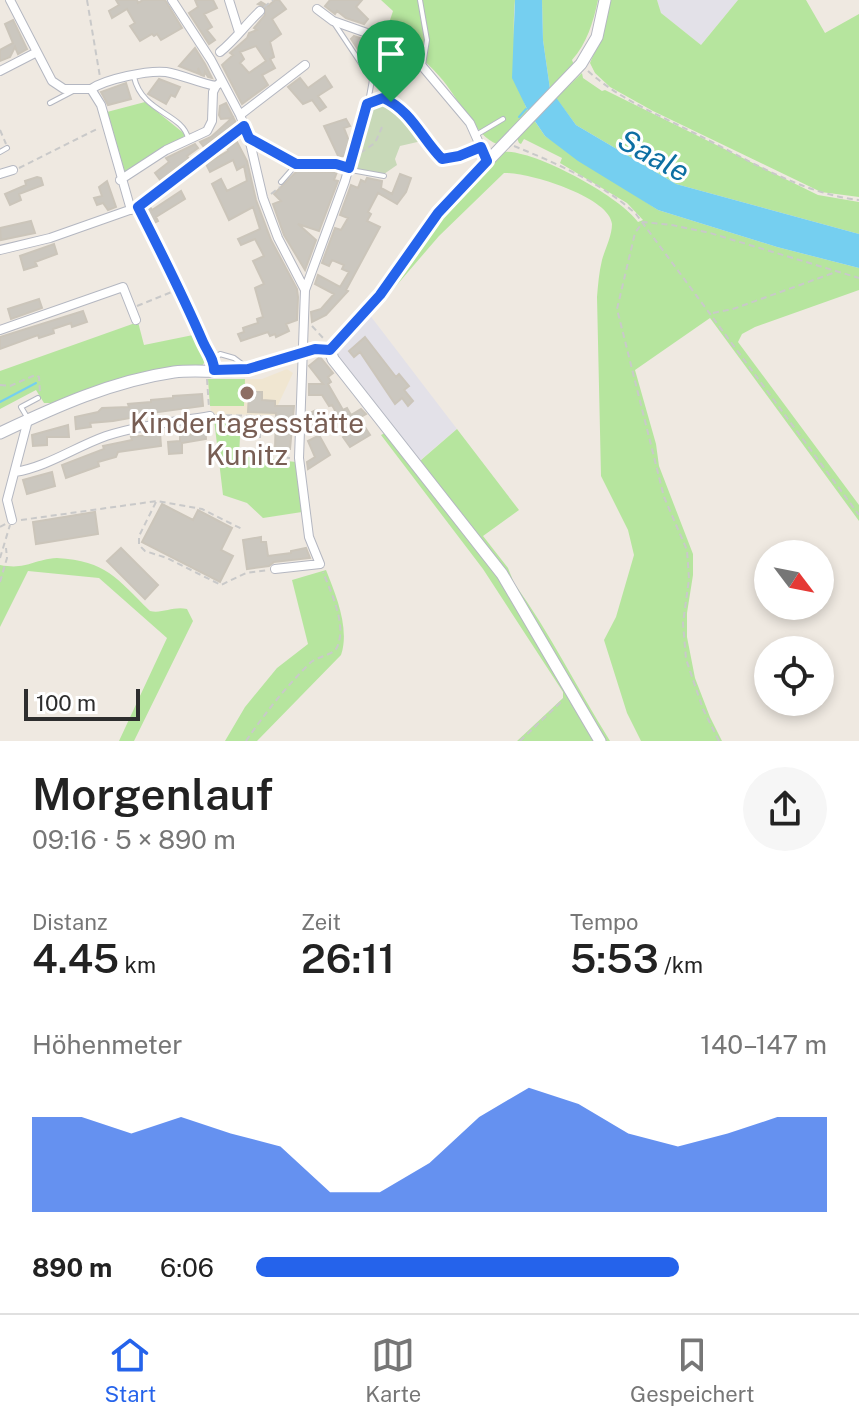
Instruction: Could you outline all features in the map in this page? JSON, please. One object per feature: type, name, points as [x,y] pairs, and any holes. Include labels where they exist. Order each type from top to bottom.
[{"type":"street","points":[[10,0],[52,81],[64,89],[91,89],[101,82],[149,72],[167,72],[219,82]]},
{"type":"street","points":[[172,0],[203,46],[219,82],[240,115],[278,238],[305,290]]},
{"type":"street","points":[[229,0],[239,32]]},
{"type":"street","points":[[0,433],[92,393],[171,373],[248,369],[327,345],[380,295],[438,213],[581,64],[597,37],[605,0]]},
{"type":"street","points":[[317,9],[333,21],[384,39],[422,66],[463,113],[487,161]]},
{"type":"street","points":[[220,52],[237,39],[239,32],[260,11]]},
{"type":"street","points":[[203,46],[220,52]]},
{"type":"street","points":[[0,71],[37,52]]},
{"type":"street","points":[[120,180],[188,138],[204,133],[211,126],[213,92],[219,82],[220,52]]},
{"type":"street","points":[[240,115],[305,65]]},
{"type":"street","points":[[91,89],[101,105],[120,180],[134,208]]},
{"type":"street","points":[[275,569],[320,564],[309,537],[299,458],[305,290],[349,168],[367,104],[383,98],[391,102],[428,138],[442,159],[481,147]]},
{"type":"street","points":[[0,250],[50,238],[134,208],[244,126]]},
{"type":"street","points":[[249,138],[296,164],[336,164],[349,168]]},
{"type":"street","points":[[0,174],[13,170]]},
{"type":"street","points":[[0,330],[123,287],[136,320]]},
{"type":"street","points":[[327,345],[333,359],[491,560],[600,741]]},
{"type":"street","points":[[15,472],[30,470],[105,436],[134,428],[210,416]]},
{"type":"street","points":[[12,520],[7,500],[28,420]]},
{"type":"lane","points":[[317,9],[325,0]]},
{"type":"lane","points":[[420,0],[427,40],[422,66]]},
{"type":"lane","points":[[333,21],[372,80],[367,104]]},
{"type":"lane","points":[[399,74],[411,57]]},
{"type":"lane","points":[[134,77],[140,94],[183,128],[188,138]]},
{"type":"lane","points":[[50,103],[75,90]]},
{"type":"lane","points":[[135,101],[140,94]]},
{"type":"lane","points":[[476,135],[503,119]]},
{"type":"lane","points":[[0,152],[7,148]]},
{"type":"lane","points":[[281,182],[296,164]]},
{"type":"lane","points":[[349,168],[363,174],[384,176]]},
{"type":"lane","points":[[28,420],[21,407],[38,398]]},
{"type":"path","points":[[87,0],[101,82]]},
{"type":"path","points":[[581,64],[618,94],[774,172],[820,193],[859,200]]},
{"type":"path","points":[[13,170],[106,125]]},
{"type":"path","points":[[351,156],[371,147],[382,127]]},
{"type":"path","points":[[506,142],[558,165],[607,192],[643,222],[859,515]]},
{"type":"path","points":[[267,196],[281,182]]},
{"type":"path","points":[[134,208],[180,288],[206,348],[212,370],[210,416],[260,416],[260,455],[299,458]]},
{"type":"path","points":[[643,222],[710,233],[859,278]]},
{"type":"path","points":[[643,222],[635,233],[617,309],[664,497],[687,550],[689,579],[683,623],[686,659],[703,709],[719,741]]},
{"type":"path","points":[[711,314],[837,272]]},
{"type":"path","points":[[132,308],[180,288]]},
{"type":"path","points":[[304,321],[321,332],[327,345]]},
{"type":"path","points":[[0,385],[10,386],[35,375],[41,384],[38,398]]},
{"type":"path","points":[[22,520],[157,501],[202,509],[244,530]]},
{"type":"path","points":[[157,501],[139,536],[139,545],[145,551],[167,558],[221,585],[246,573],[275,569]]},
{"type":"path","points":[[0,558],[12,520]]},
{"type":"path","points":[[0,582],[7,558],[5,545]]},
{"type":"path","points":[[246,741],[274,700],[312,661],[338,648],[338,620],[320,564]]},
{"type":"path","points":[[520,741],[571,693]]},
{"type":"shaded area","points":[[657,0],[738,0],[701,45],[661,13]]},
{"type":"shaded area","points":[[369,314],[457,429],[417,463],[336,354],[336,349]]},
{"type":"shaded area","name":"Kindertagesstätte Kunitz","points":[[287,369],[293,373],[277,407],[277,415],[211,414],[208,379],[262,379]]},
{"type":"green space","points":[[381,0],[515,0],[515,57],[528,111],[497,144],[481,133],[434,70],[386,32],[393,11]]},
{"type":"green space","points":[[542,0],[598,0],[589,32],[572,60],[574,65],[550,89],[543,40]]},
{"type":"green space","points":[[610,0],[657,0],[661,13],[701,45],[738,0],[806,0],[825,33],[859,14],[859,197],[821,192],[610,87],[595,73],[590,63],[603,32]]},
{"type":"green space","points":[[582,73],[583,78],[602,91],[818,195],[859,202],[859,234],[676,184],[576,125],[556,98]]},
{"type":"green space","points":[[377,101],[390,104],[426,140],[400,146],[395,159],[397,165],[384,174],[353,170],[366,114]]},
{"type":"green space","points":[[145,102],[186,135],[121,178],[107,112]]},
{"type":"green space","points":[[534,120],[545,136],[658,210],[777,247],[859,268],[859,290],[755,327],[742,334],[738,342],[859,505],[859,521],[710,318],[635,370],[656,444],[659,466],[693,554],[687,637],[695,678],[722,741],[641,741],[627,713],[604,640],[616,617],[634,555],[628,530],[601,476],[597,297],[601,265],[612,229],[608,214],[598,204],[566,188],[531,177],[504,173],[439,236],[369,314],[442,215],[501,152],[533,157],[553,165],[614,200],[638,222],[643,220],[627,203],[560,163],[562,158],[524,139],[519,143],[517,138]]},
{"type":"green space","points":[[138,322],[144,345],[198,334],[208,357],[202,366],[52,403],[44,403],[36,390],[0,409],[0,371]]},
{"type":"green space","points":[[208,379],[245,379],[244,406],[210,406]]},
{"type":"green space","points":[[241,417],[239,456],[296,462],[302,512],[263,518],[247,503],[223,495],[214,419]]},
{"type":"green space","points":[[457,429],[519,510],[483,536],[508,568],[514,583],[610,741],[517,741],[563,698],[563,692],[483,569],[381,435],[387,432],[413,467]]},
{"type":"green space","points":[[57,558],[99,567],[110,573],[150,611],[187,609],[193,621],[134,741],[119,741],[167,638],[99,578],[28,571],[0,627],[0,565],[23,566]]},
{"type":"green space","points":[[326,570],[343,623],[341,655],[257,741],[225,741],[245,707],[277,668],[308,644],[292,580]]},
{"type":"water","points":[[515,0],[542,0],[543,40],[550,89],[576,125],[676,184],[859,234],[859,268],[777,247],[658,210],[578,161],[545,136],[528,111],[512,78]]},
{"type":"building","points":[[116,0],[137,0],[138,3],[143,0],[165,0],[182,28],[161,40],[157,34],[152,34],[140,41],[130,26],[135,23],[127,9],[112,18],[109,11],[119,5]]},
{"type":"building","points":[[195,0],[213,0],[217,8],[204,14],[212,27],[207,30],[215,40],[209,44],[189,13],[198,7]]},
{"type":"building","points":[[279,0],[286,9],[272,19],[281,34],[270,42],[274,57],[270,59],[275,68],[262,75],[268,85],[242,104],[222,65],[249,33],[257,30],[254,28],[265,15],[265,7],[258,4],[261,2],[268,6]],"holes":[[[256,46],[266,61],[249,73],[240,63],[244,59],[240,52]]]},
{"type":"building","points":[[330,0],[362,0],[356,7],[368,19],[364,24],[346,18],[337,11],[335,14],[325,6]]},
{"type":"building","points":[[13,20],[27,49],[18,54],[15,47],[10,57],[0,61],[0,50],[13,43],[5,24]]},
{"type":"building","points":[[354,36],[374,43],[392,58],[394,54],[403,61],[394,73],[397,78],[402,78],[396,86],[386,78],[394,67],[378,57],[375,61],[359,51],[351,39]]},
{"type":"building","points":[[195,48],[212,78],[205,72],[204,76],[201,75],[198,68],[199,74],[179,66]]},
{"type":"building","points":[[325,76],[332,87],[318,96],[326,107],[320,111],[312,100],[303,104],[288,87],[300,78],[308,88]]},
{"type":"building","points":[[159,79],[180,87],[175,97],[171,95],[166,104],[148,94]]},
{"type":"building","points":[[126,83],[131,99],[108,105],[101,92]]},
{"type":"building","points":[[226,103],[236,123],[204,147],[200,142],[211,137],[232,118],[221,119],[219,115],[220,106]]},
{"type":"building","points":[[346,119],[350,126],[344,128],[349,141],[345,155],[339,158],[324,126]]},
{"type":"building","points":[[237,142],[247,161],[256,200],[271,240],[297,289],[298,297],[297,320],[286,324],[289,331],[276,337],[268,332],[241,341],[238,334],[244,332],[243,328],[258,323],[257,319],[263,317],[255,288],[264,284],[253,261],[264,256],[255,239],[241,245],[238,239],[260,229],[253,207],[229,220],[212,184],[221,179],[227,191],[247,181],[244,166],[237,170],[233,160],[210,172],[206,164]]},
{"type":"building","points":[[195,144],[198,148],[187,156],[189,159],[161,181],[155,173],[169,162],[166,158]]},
{"type":"building","points":[[297,171],[337,172],[334,180],[338,181],[319,231],[298,224],[316,240],[305,270],[284,235],[273,204],[281,201],[274,194]]},
{"type":"building","points":[[400,174],[411,178],[397,204],[378,193],[368,212],[371,214],[367,221],[380,227],[348,291],[326,315],[312,322],[311,312],[321,309],[334,294],[315,284],[318,275],[340,287],[349,272],[342,269],[344,265],[332,260],[329,266],[322,263],[335,228],[341,230],[348,218],[340,215],[351,185],[358,188],[361,180],[365,182],[367,178],[382,181],[381,188],[392,194]]},
{"type":"building","points":[[37,177],[41,178],[43,185],[19,194],[21,200],[10,205],[5,194]]},
{"type":"building","points":[[107,181],[116,207],[108,210],[103,203],[97,205],[94,198],[102,196],[99,187]]},
{"type":"building","points":[[181,191],[185,199],[156,217],[158,221],[152,224],[144,211],[150,207],[152,210]]},
{"type":"building","points":[[31,221],[35,233],[1,240],[0,228]]},
{"type":"building","points":[[54,244],[57,254],[24,270],[20,256]]},
{"type":"building","points":[[39,299],[42,308],[11,319],[8,309]]},
{"type":"building","points":[[83,311],[87,322],[72,327],[71,323],[53,329],[54,333],[39,338],[38,335],[0,349],[0,337]]},
{"type":"building","points":[[365,337],[396,377],[399,374],[409,386],[404,390],[413,401],[408,406],[402,398],[395,404],[360,352],[354,357],[349,351]]},
{"type":"building","points":[[320,357],[333,373],[328,377],[331,382],[328,384],[343,410],[347,408],[351,415],[361,409],[366,414],[359,418],[370,435],[350,447],[343,437],[348,434],[332,405],[329,406],[322,395],[309,395],[309,384],[323,384],[309,366]]},
{"type":"building","points":[[249,392],[262,392],[262,400],[275,401],[275,406],[294,406],[290,449],[275,449],[276,413],[248,412]]},
{"type":"building","points":[[202,394],[203,406],[90,423],[91,427],[76,429],[75,417],[98,412],[102,408],[129,407],[128,404]]},
{"type":"building","points":[[316,410],[328,431],[319,435],[330,455],[308,469],[307,462],[315,457],[308,441],[318,436],[310,413]]},
{"type":"building","points":[[68,425],[69,437],[47,437],[47,445],[33,446],[32,435]]},
{"type":"building","points":[[205,427],[206,439],[182,443],[182,453],[169,454],[168,442],[180,441],[180,435],[191,434],[190,428]]},
{"type":"building","points":[[160,433],[161,446],[118,452],[116,457],[98,462],[99,466],[66,478],[62,465],[104,449],[103,446]]},
{"type":"building","points":[[52,472],[55,486],[27,494],[23,480]]},
{"type":"building","points":[[162,504],[193,520],[198,510],[232,528],[221,550],[233,556],[220,582],[142,542]]},
{"type":"building","points":[[95,512],[98,534],[36,544],[33,522]]},
{"type":"building","points":[[261,537],[261,542],[266,542],[268,556],[306,548],[310,558],[247,569],[243,540]]},
{"type":"building","points":[[121,548],[158,585],[145,599],[107,561]]},
{"type":"waterway","points":[[519,117],[526,109]]},
{"type":"waterway","points":[[0,402],[36,383]]},
{"type":"place","name":"Kindertagesstätte Kunitz","points":[[247,393]]},
{"type":"route","points":[[383,98],[391,102],[428,138],[442,159],[481,147],[487,161],[438,213],[380,295],[330,350],[303,351],[248,369],[214,370],[214,360],[138,207],[244,126],[249,138],[296,164],[336,164],[349,168],[367,104],[383,98]]},
{"type":"water label","name":"Saale","points":[[654,155]]}]
